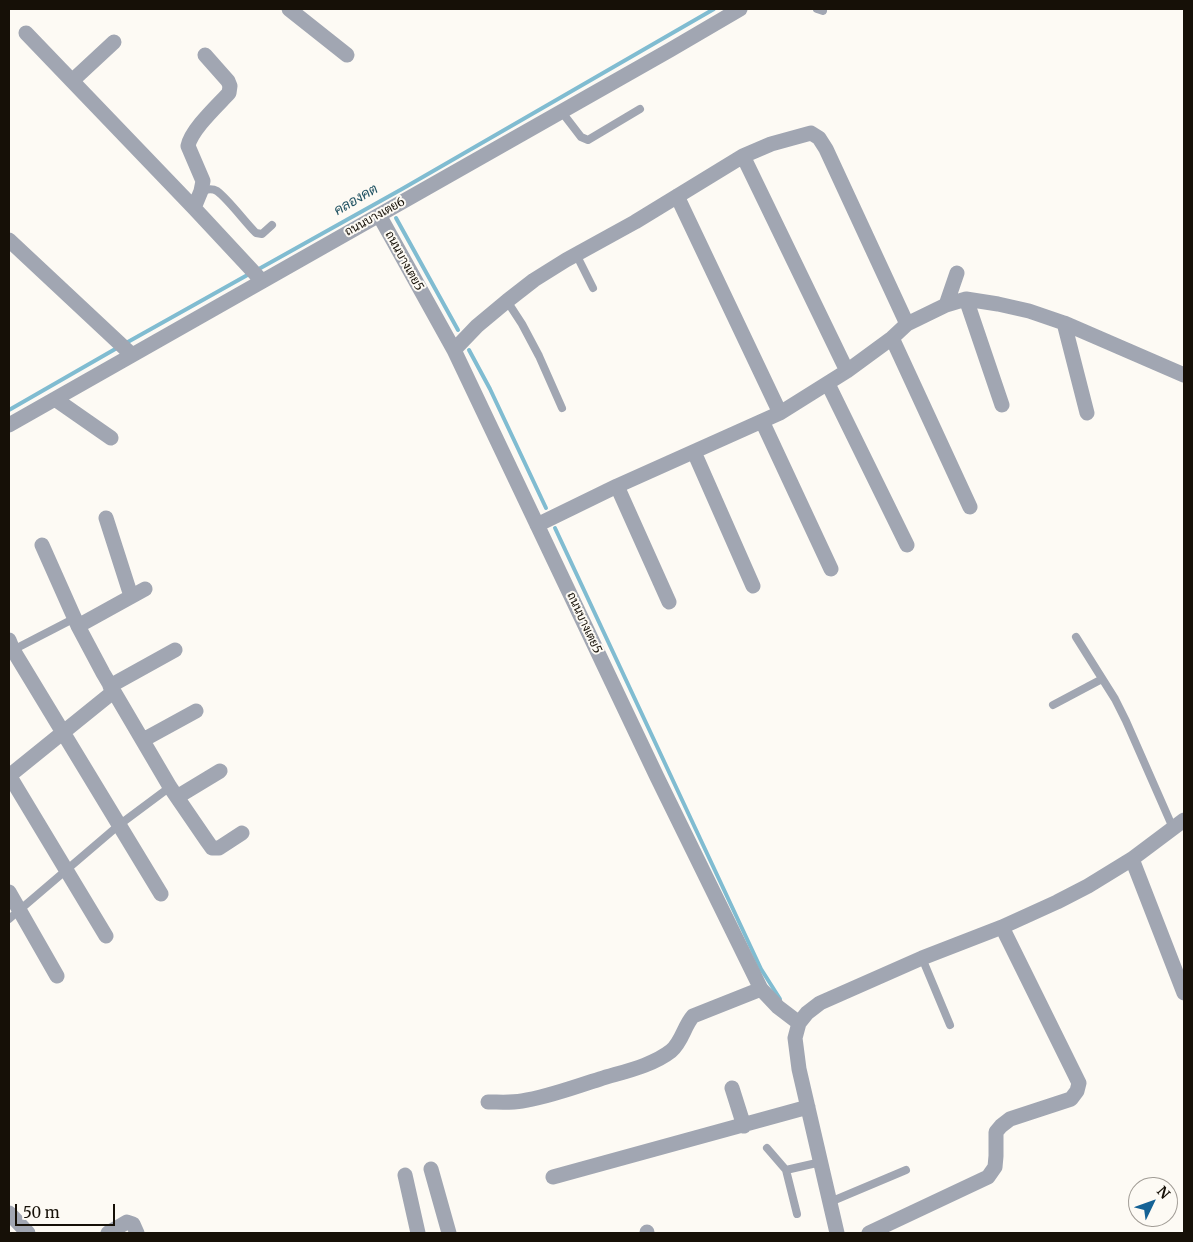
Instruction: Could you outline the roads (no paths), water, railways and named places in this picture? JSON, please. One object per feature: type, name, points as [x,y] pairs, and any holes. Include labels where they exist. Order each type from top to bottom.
[{"type":"street","points":[[288,9],[347,55]]},
{"type":"street","name":"ถนนบางเตย6","points":[[9,425],[130,353],[379,215],[740,9]]},
{"type":"street","points":[[26,33],[194,208],[260,280]]},
{"type":"street","points":[[72,81],[114,42]]},
{"type":"street","points":[[194,208],[203,181],[188,146],[189,141],[229,92],[230,86],[228,81],[205,55]]},
{"type":"street","points":[[454,350],[477,326],[507,301],[534,280],[576,254],[635,222],[743,156],[771,144],[811,133],[819,138],[826,149],[907,324]]},
{"type":"street","points":[[743,156],[847,372]]},
{"type":"street","points":[[676,196],[780,413]]},
{"type":"street","name":"ถนนบางเตย5","points":[[379,215],[454,350],[657,777],[761,989],[778,1007],[799,1023]]},
{"type":"street","points":[[9,240],[130,353]]},
{"type":"street","points":[[946,305],[957,273]]},
{"type":"street","points":[[966,299],[1002,405]]},
{"type":"street","points":[[537,525],[617,486],[780,413],[847,372],[892,338],[907,324],[946,305],[966,299],[1030,311],[1064,323],[1184,375]]},
{"type":"street","points":[[1064,323],[1087,413]]},
{"type":"street","points":[[892,338],[970,507]]},
{"type":"street","points":[[828,384],[907,545]]},
{"type":"street","points":[[55,399],[111,438]]},
{"type":"street","points":[[762,421],[831,569]]},
{"type":"street","points":[[694,452],[753,586]]},
{"type":"street","points":[[617,486],[669,602]]},
{"type":"street","points":[[106,518],[131,596]]},
{"type":"street","points":[[42,546],[76,622],[112,689],[173,792],[212,848],[219,848],[242,833]]},
{"type":"street","points":[[76,622],[145,589]]},
{"type":"street","points":[[11,645],[62,734],[161,894]]},
{"type":"street","points":[[106,936],[9,776],[62,734],[112,689],[175,650]]},
{"type":"street","points":[[143,740],[196,711]]},
{"type":"street","points":[[173,792],[220,771]]},
{"type":"street","points":[[838,1233],[798,1069],[795,1038],[799,1023],[807,1013],[820,1004],[922,958],[1058,902],[1132,858],[1178,824]]},
{"type":"street","points":[[1132,858],[1184,993]]},
{"type":"street","points":[[9,892],[14,915],[57,976]]},
{"type":"street","points":[[869,1233],[988,1177],[994,1167],[996,1156],[996,1132],[1001,1126],[1010,1118],[1071,1099],[1077,1091],[1079,1083],[1002,926]]},
{"type":"street","points":[[488,1102],[521,1102],[636,1068],[660,1058],[672,1050],[688,1022],[694,1016],[761,989]]},
{"type":"street","points":[[732,1088],[744,1126]]},
{"type":"street","points":[[553,1177],[808,1107]]},
{"type":"street","points":[[431,1169],[449,1233]]},
{"type":"street","points":[[405,1175],[418,1233]]},
{"type":"street","points":[[9,1213],[28,1233]]},
{"type":"street","points":[[108,1233],[127,1222],[134,1224],[137,1233]]},
{"type":"lane","points":[[561,111],[581,137],[588,140],[640,109]]},
{"type":"lane","points":[[201,191],[208,189],[216,190],[256,233],[262,234],[272,226]]},
{"type":"lane","points":[[576,254],[593,288]]},
{"type":"lane","points":[[507,301],[539,356],[562,408]]},
{"type":"lane","points":[[11,645],[76,622]]},
{"type":"lane","points":[[1076,637],[1115,699],[1178,824]]},
{"type":"lane","points":[[1053,705],[1102,679]]},
{"type":"lane","points":[[14,915],[119,825],[173,792]]},
{"type":"lane","points":[[922,958],[950,1026]]},
{"type":"lane","points":[[767,1148],[786,1170],[797,1214]]},
{"type":"lane","points":[[786,1170],[821,1162]]},
{"type":"lane","points":[[830,1202],[906,1170]]},
{"type":"waterway","name":"คลองคต","points":[[257,270],[402,189],[714,9]]},
{"type":"waterway","points":[[396,218],[458,330]]},
{"type":"waterway","name":"คลองคต","points":[[126,343],[251,273]]},
{"type":"waterway","name":"คลองคต","points":[[9,410],[117,348]]},
{"type":"waterway","points":[[469,350],[490,389],[546,508]]},
{"type":"waterway","points":[[555,528],[761,969],[780,999]]}]
